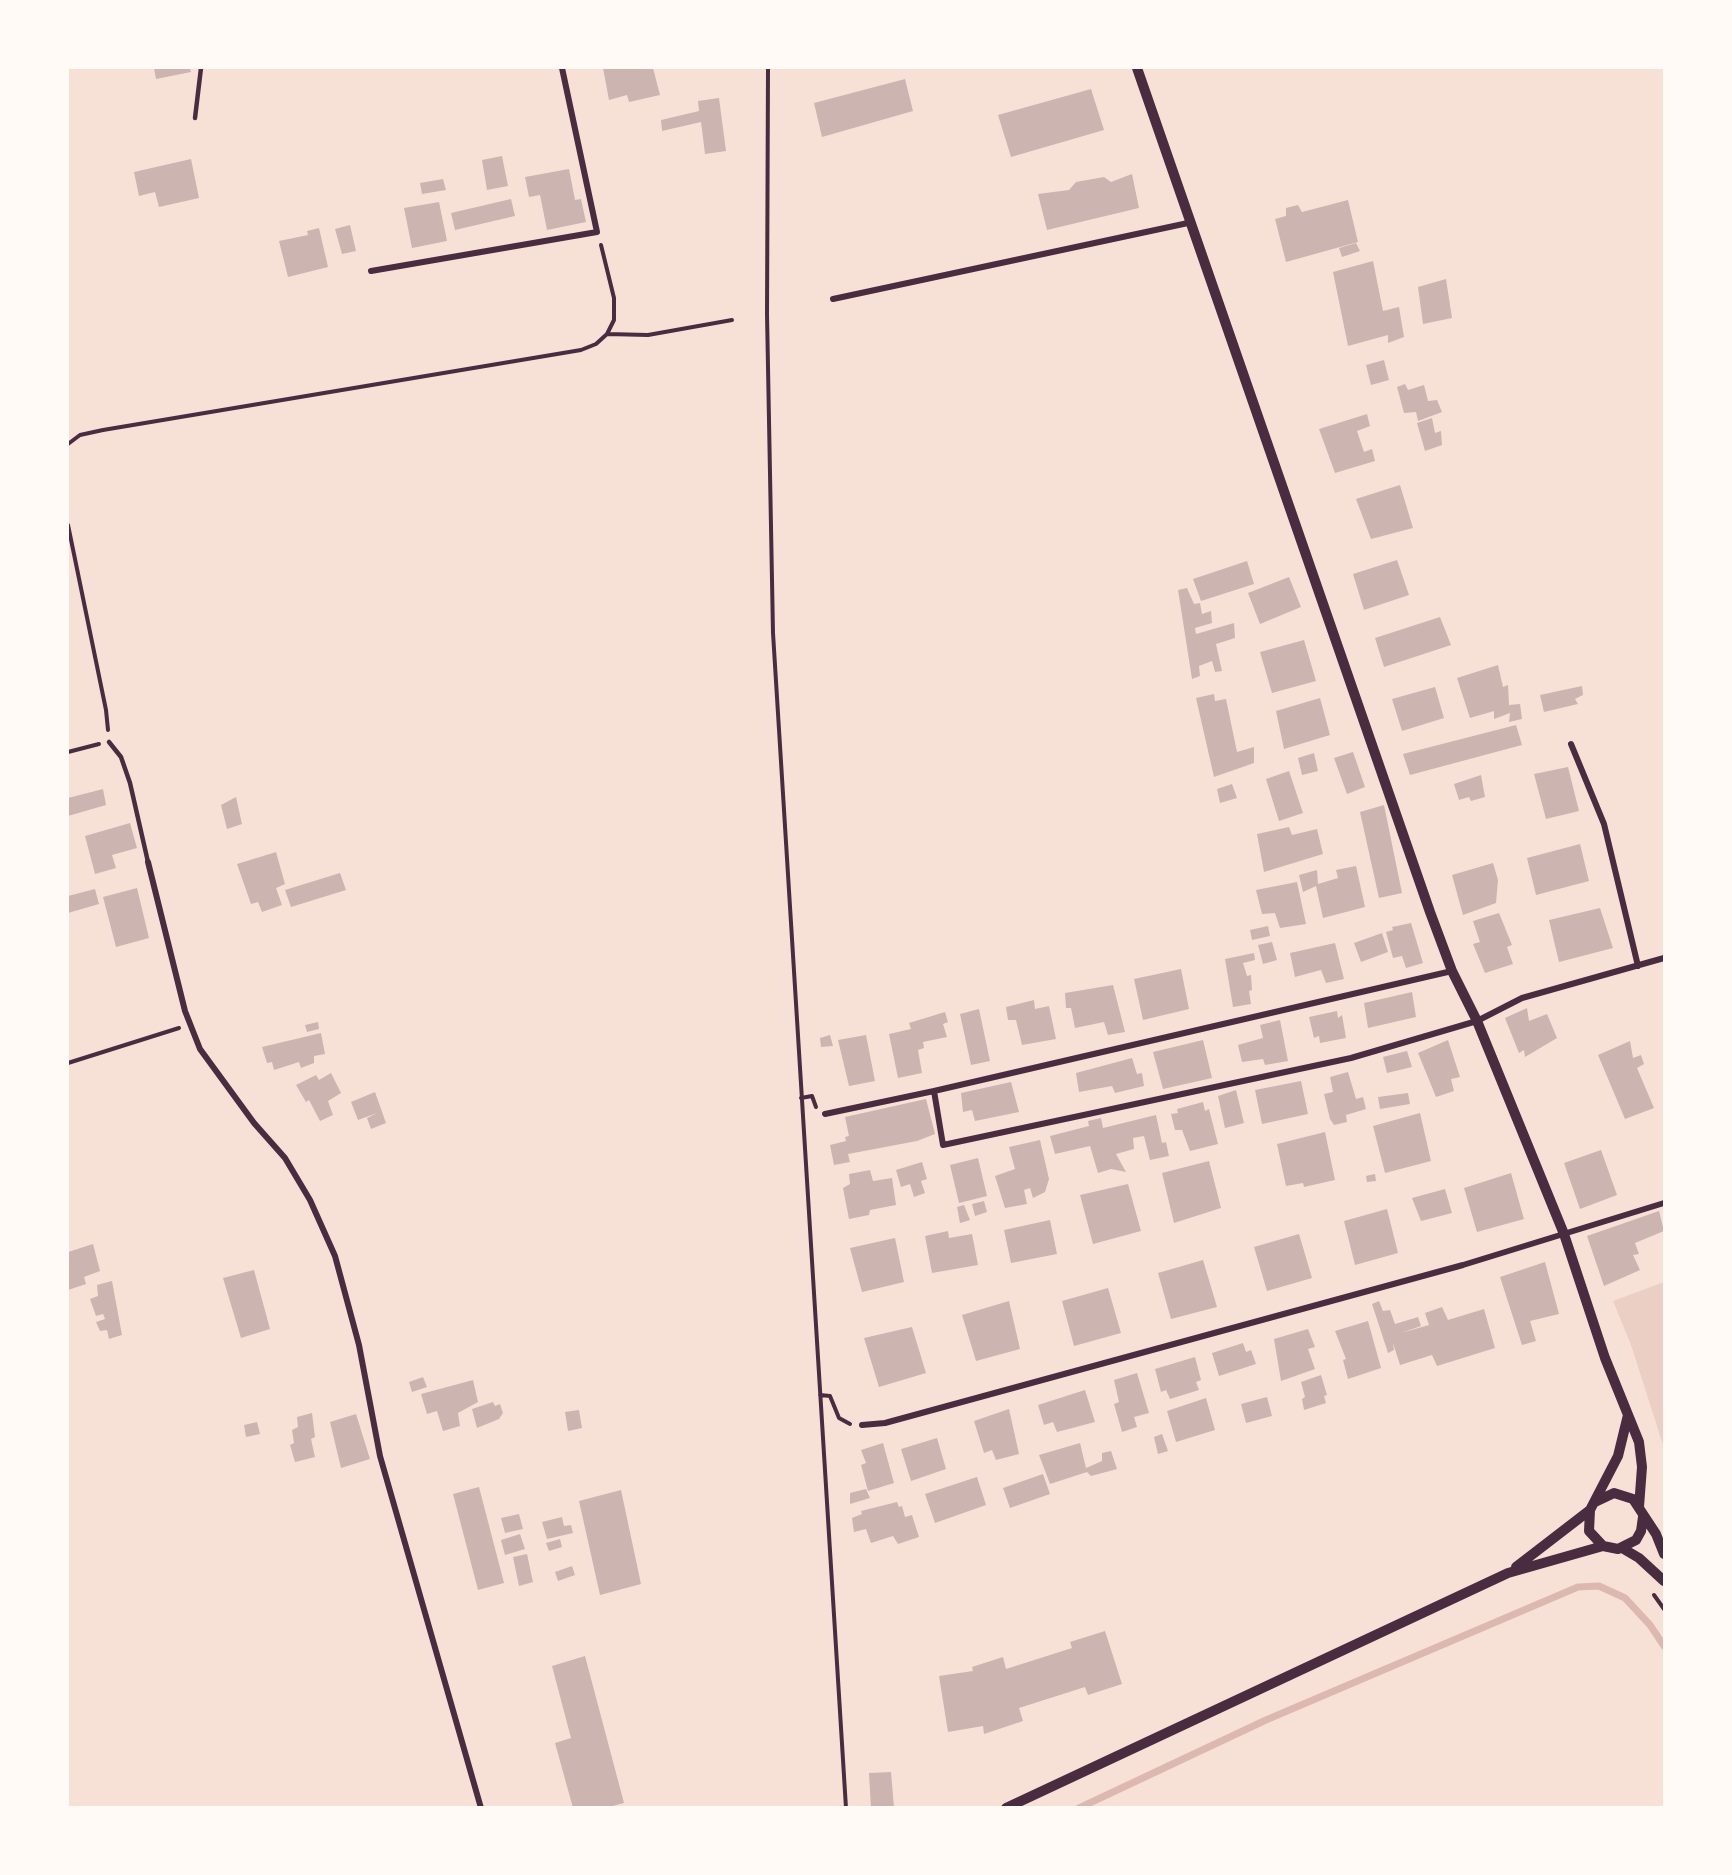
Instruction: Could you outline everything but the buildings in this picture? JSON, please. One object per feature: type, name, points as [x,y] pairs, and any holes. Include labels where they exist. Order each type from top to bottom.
[{"type":"street","points":[[371,272],[597,232],[562,68]]},
{"type":"street","points":[[1137,68],[1188,223],[1452,971],[1477,1021],[1563,1234],[1605,1358],[1628,1414],[1641,1455],[1641,1512],[1638,1536],[1622,1548]]},
{"type":"street","points":[[832,299],[1188,223]]},
{"type":"street","points":[[1571,744],[1604,824],[1638,966]]},
{"type":"street","points":[[148,862],[191,1024],[200,1049],[254,1123],[285,1158],[310,1200],[335,1256],[359,1345],[380,1456],[481,1808]]},
{"type":"street","points":[[934,1091],[943,1145],[1352,1058],[1477,1021],[1522,998],[1665,958]]},
{"type":"street","points":[[825,1114],[934,1091],[1452,971]]},
{"type":"street","points":[[862,1425],[907,1417],[1452,1268],[1665,1203]]},
{"type":"street","points":[[1603,1546],[1589,1531],[1593,1506],[1618,1456],[1628,1414]]},
{"type":"street","points":[[1508,1573],[1604,1496],[1618,1493],[1633,1499],[1656,1534],[1665,1554]]},
{"type":"street","points":[[1006,1808],[1508,1573],[1603,1546],[1622,1548],[1639,1558],[1665,1581]]},
{"type":"lane","points":[[195,118],[201,68]]},
{"type":"lane","points":[[109,742],[121,758],[130,783],[148,862]]},
{"type":"path","points":[[768,68],[767,314],[773,633],[846,1808]]},
{"type":"path","points":[[68,444],[80,435],[104,430],[581,350],[596,344],[607,334],[614,320],[614,298],[597,232]]},
{"type":"path","points":[[607,334],[648,335],[732,320]]},
{"type":"path","points":[[68,525],[106,710],[109,742],[68,752]]},
{"type":"path","points":[[68,1063],[191,1024]]},
{"type":"path","points":[[820,1395],[830,1396],[841,1420],[862,1425]]},
{"type":"path","points":[[1648,1587],[1665,1609]]},
{"type":"shaded area","points":[[1664,1282],[1664,1448],[1631,1345],[1613,1301]]},
{"type":"waterway","points":[[1079,1808],[1266,1720],[1578,1587],[1599,1586],[1625,1598],[1650,1625],[1664,1646]]}]
